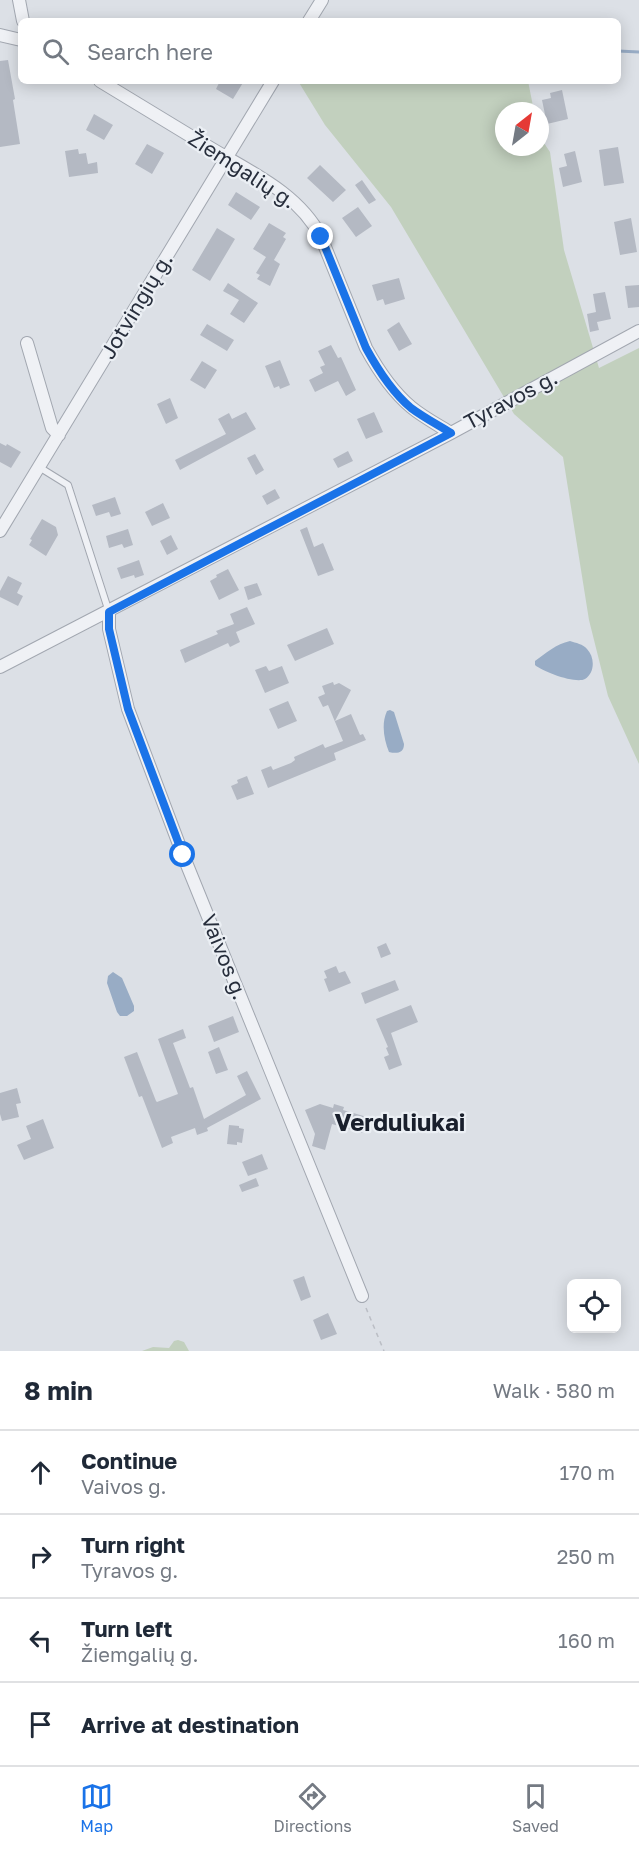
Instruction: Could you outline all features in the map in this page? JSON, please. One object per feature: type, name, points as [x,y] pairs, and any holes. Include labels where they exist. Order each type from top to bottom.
[{"type":"street","points":[[19,0],[22,18]]},
{"type":"street","points":[[311,18],[322,0]]},
{"type":"street","points":[[0,35],[18,39]]},
{"type":"street","name":"Žiemgalių g.","points":[[105,84],[276,188],[297,205],[313,222],[321,237],[375,365],[387,382],[412,408],[451,433]]},
{"type":"street","name":"Jotvingių g.","points":[[0,529],[271,84]]},
{"type":"street","name":"Tyravos g.","points":[[0,668],[451,433],[639,331]]},
{"type":"street","points":[[27,343],[52,428],[59,435]]},
{"type":"street","name":"Vaivos g.","points":[[109,612],[109,629],[128,709],[196,887],[362,1296]]},
{"type":"lane","points":[[39,467],[68,485],[109,612]]},
{"type":"path","points":[[362,1296],[384,1351]]},
{"type":"green space","points":[[300,84],[529,84],[532,102],[495,102],[495,156],[549,156],[549,150],[564,250],[599,368],[639,348],[639,764],[608,696],[589,620],[563,457],[514,414],[391,207],[325,125]]},
{"type":"green space","points":[[174,1341],[184,1342],[189,1351],[142,1351],[153,1347],[169,1348]]},
{"type":"water","points":[[570,641],[584,646],[590,652],[593,665],[591,673],[585,679],[560,677],[535,665],[535,661],[547,652]]},
{"type":"water","points":[[387,711],[394,712],[404,744],[403,749],[397,753],[389,752],[385,737],[384,721]]},
{"type":"water","points":[[113,972],[122,978],[134,1006],[134,1011],[127,1016],[120,1016],[117,1012],[107,983],[108,976]]},
{"type":"building","points":[[8,60],[20,144],[0,147],[0,61]]},
{"type":"building","points":[[218,84],[242,84],[233,99],[216,89]]},
{"type":"building","points":[[562,90],[568,119],[549,124],[549,102],[542,102],[542,100],[551,98],[550,93]]},
{"type":"building","points":[[94,114],[113,125],[104,140],[86,130]]},
{"type":"building","points":[[147,144],[164,153],[152,174],[135,164]]},
{"type":"building","points":[[618,147],[624,183],[604,186],[599,150]]},
{"type":"building","points":[[78,149],[79,154],[86,153],[88,164],[97,162],[98,173],[69,177],[65,151]]},
{"type":"building","points":[[575,151],[582,182],[563,187],[559,168],[567,166],[564,154]]},
{"type":"building","points":[[320,165],[346,190],[333,202],[307,178]]},
{"type":"building","points":[[362,180],[376,200],[369,204],[355,185]]},
{"type":"building","points":[[236,192],[260,207],[251,220],[228,205]]},
{"type":"building","points":[[358,207],[372,226],[356,237],[342,218]]},
{"type":"building","points":[[631,218],[637,252],[620,255],[614,222]]},
{"type":"building","points":[[269,223],[286,233],[283,237],[286,239],[274,260],[280,264],[270,286],[257,279],[260,275],[256,273],[266,257],[253,249]]},
{"type":"building","points":[[217,228],[235,239],[210,281],[192,270]]},
{"type":"building","points":[[399,278],[405,299],[385,305],[383,299],[377,301],[372,285]]},
{"type":"building","points":[[228,283],[258,303],[244,323],[230,314],[239,300],[223,291]]},
{"type":"building","points":[[639,285],[639,307],[628,308],[625,286]]},
{"type":"building","points":[[605,292],[611,319],[597,322],[599,330],[590,332],[587,314],[596,312],[593,294]]},
{"type":"building","points":[[399,322],[412,344],[399,351],[387,330]]},
{"type":"building","points":[[207,324],[234,340],[227,351],[200,335]]},
{"type":"building","points":[[331,345],[338,358],[341,357],[356,390],[346,396],[338,381],[315,392],[309,380],[323,373],[320,367],[325,365],[318,351]]},
{"type":"building","points":[[280,360],[290,385],[280,389],[279,386],[274,388],[265,366]]},
{"type":"building","points":[[202,361],[217,370],[205,389],[190,380]]},
{"type":"building","points":[[170,398],[178,418],[166,424],[157,404]]},
{"type":"building","points":[[246,412],[256,429],[180,470],[175,460],[226,434],[218,419],[229,413],[232,419]]},
{"type":"building","points":[[374,412],[383,432],[366,439],[357,419]]},
{"type":"building","points":[[0,443],[6,446],[7,444],[21,452],[11,468],[0,462]]},
{"type":"building","points":[[348,451],[353,461],[338,468],[333,459]]},
{"type":"building","points":[[255,454],[264,470],[256,475],[247,458]]},
{"type":"building","points":[[275,489],[280,498],[267,505],[262,496]]},
{"type":"building","points":[[115,497],[121,514],[111,517],[109,512],[96,516],[92,505]]},
{"type":"building","points":[[163,503],[170,518],[152,526],[145,512]]},
{"type":"building","points":[[42,519],[56,527],[58,535],[46,556],[29,545]]},
{"type":"building","points":[[307,527],[314,547],[323,543],[334,570],[318,576],[300,530]]},
{"type":"building","points":[[128,529],[133,545],[124,548],[122,544],[109,548],[106,536]]},
{"type":"building","points":[[171,535],[178,549],[167,555],[160,541]]},
{"type":"building","points":[[139,560],[144,575],[121,579],[117,568]]},
{"type":"building","points":[[228,569],[239,590],[219,600],[210,581]]},
{"type":"building","points":[[8,576],[22,583],[17,593],[23,596],[18,606],[0,597],[0,591]]},
{"type":"building","points":[[257,583],[262,595],[248,600],[244,587]]},
{"type":"building","points":[[247,607],[255,624],[236,632],[240,642],[230,647],[228,643],[185,663],[180,650],[218,634],[216,631],[234,624],[230,614]]},
{"type":"building","points":[[327,628],[334,644],[295,661],[287,645]]},
{"type":"building","points":[[266,666],[269,671],[282,666],[289,683],[265,693],[255,670]]},
{"type":"building","points":[[333,682],[334,685],[339,683],[351,690],[335,721],[351,714],[360,735],[363,734],[366,740],[334,753],[336,760],[268,788],[261,770],[271,766],[273,770],[291,763],[295,760],[294,757],[323,744],[325,748],[343,741],[328,705],[323,707],[318,697],[325,694],[322,686]]},
{"type":"building","points":[[288,701],[297,721],[278,729],[269,709]]},
{"type":"building","points":[[247,776],[254,794],[237,800],[231,786],[238,783],[237,780]]},
{"type":"building","points":[[386,943],[391,954],[381,958],[377,947]]},
{"type":"building","points":[[336,966],[339,973],[345,971],[351,983],[329,992],[324,979],[327,978],[324,971]]},
{"type":"building","points":[[395,980],[399,990],[365,1004],[361,993]]},
{"type":"building","points":[[411,1005],[418,1022],[391,1033],[402,1065],[389,1070],[384,1057],[389,1055],[386,1048],[388,1047],[376,1019]]},
{"type":"building","points":[[233,1016],[239,1032],[214,1042],[208,1026]]},
{"type":"building","points":[[183,1029],[186,1038],[173,1043],[190,1088],[193,1087],[204,1119],[246,1095],[237,1076],[247,1071],[261,1099],[207,1128],[208,1131],[197,1135],[195,1128],[171,1137],[173,1143],[162,1148],[124,1057],[137,1052],[157,1102],[178,1094],[158,1039]]},
{"type":"building","points":[[219,1047],[228,1070],[216,1074],[208,1052]]},
{"type":"building","points":[[17,1088],[21,1103],[16,1104],[19,1117],[2,1121],[0,1093]]},
{"type":"building","points":[[320,1104],[333,1108],[334,1104],[344,1107],[343,1110],[367,1117],[362,1133],[332,1124],[325,1150],[312,1146],[315,1134],[305,1110]]},
{"type":"building","points":[[43,1119],[54,1148],[24,1160],[17,1145],[31,1139],[26,1126]]},
{"type":"building","points":[[229,1125],[244,1129],[242,1143],[227,1144]]},
{"type":"building","points":[[262,1154],[268,1169],[248,1176],[242,1162]]},
{"type":"building","points":[[256,1178],[259,1186],[242,1192],[239,1185]]},
{"type":"building","points":[[304,1276],[311,1297],[301,1301],[293,1280]]},
{"type":"building","points":[[328,1313],[337,1334],[321,1340],[313,1320]]},
{"type":"waterway","points":[[621,51],[639,52]]},
{"type":"district","name":"Verduliukai","points":[[400,1123]]},
{"type":"route","points":[[183,855],[128,709],[109,629],[109,612],[451,433],[412,408],[387,382],[375,365],[321,237]]}]
